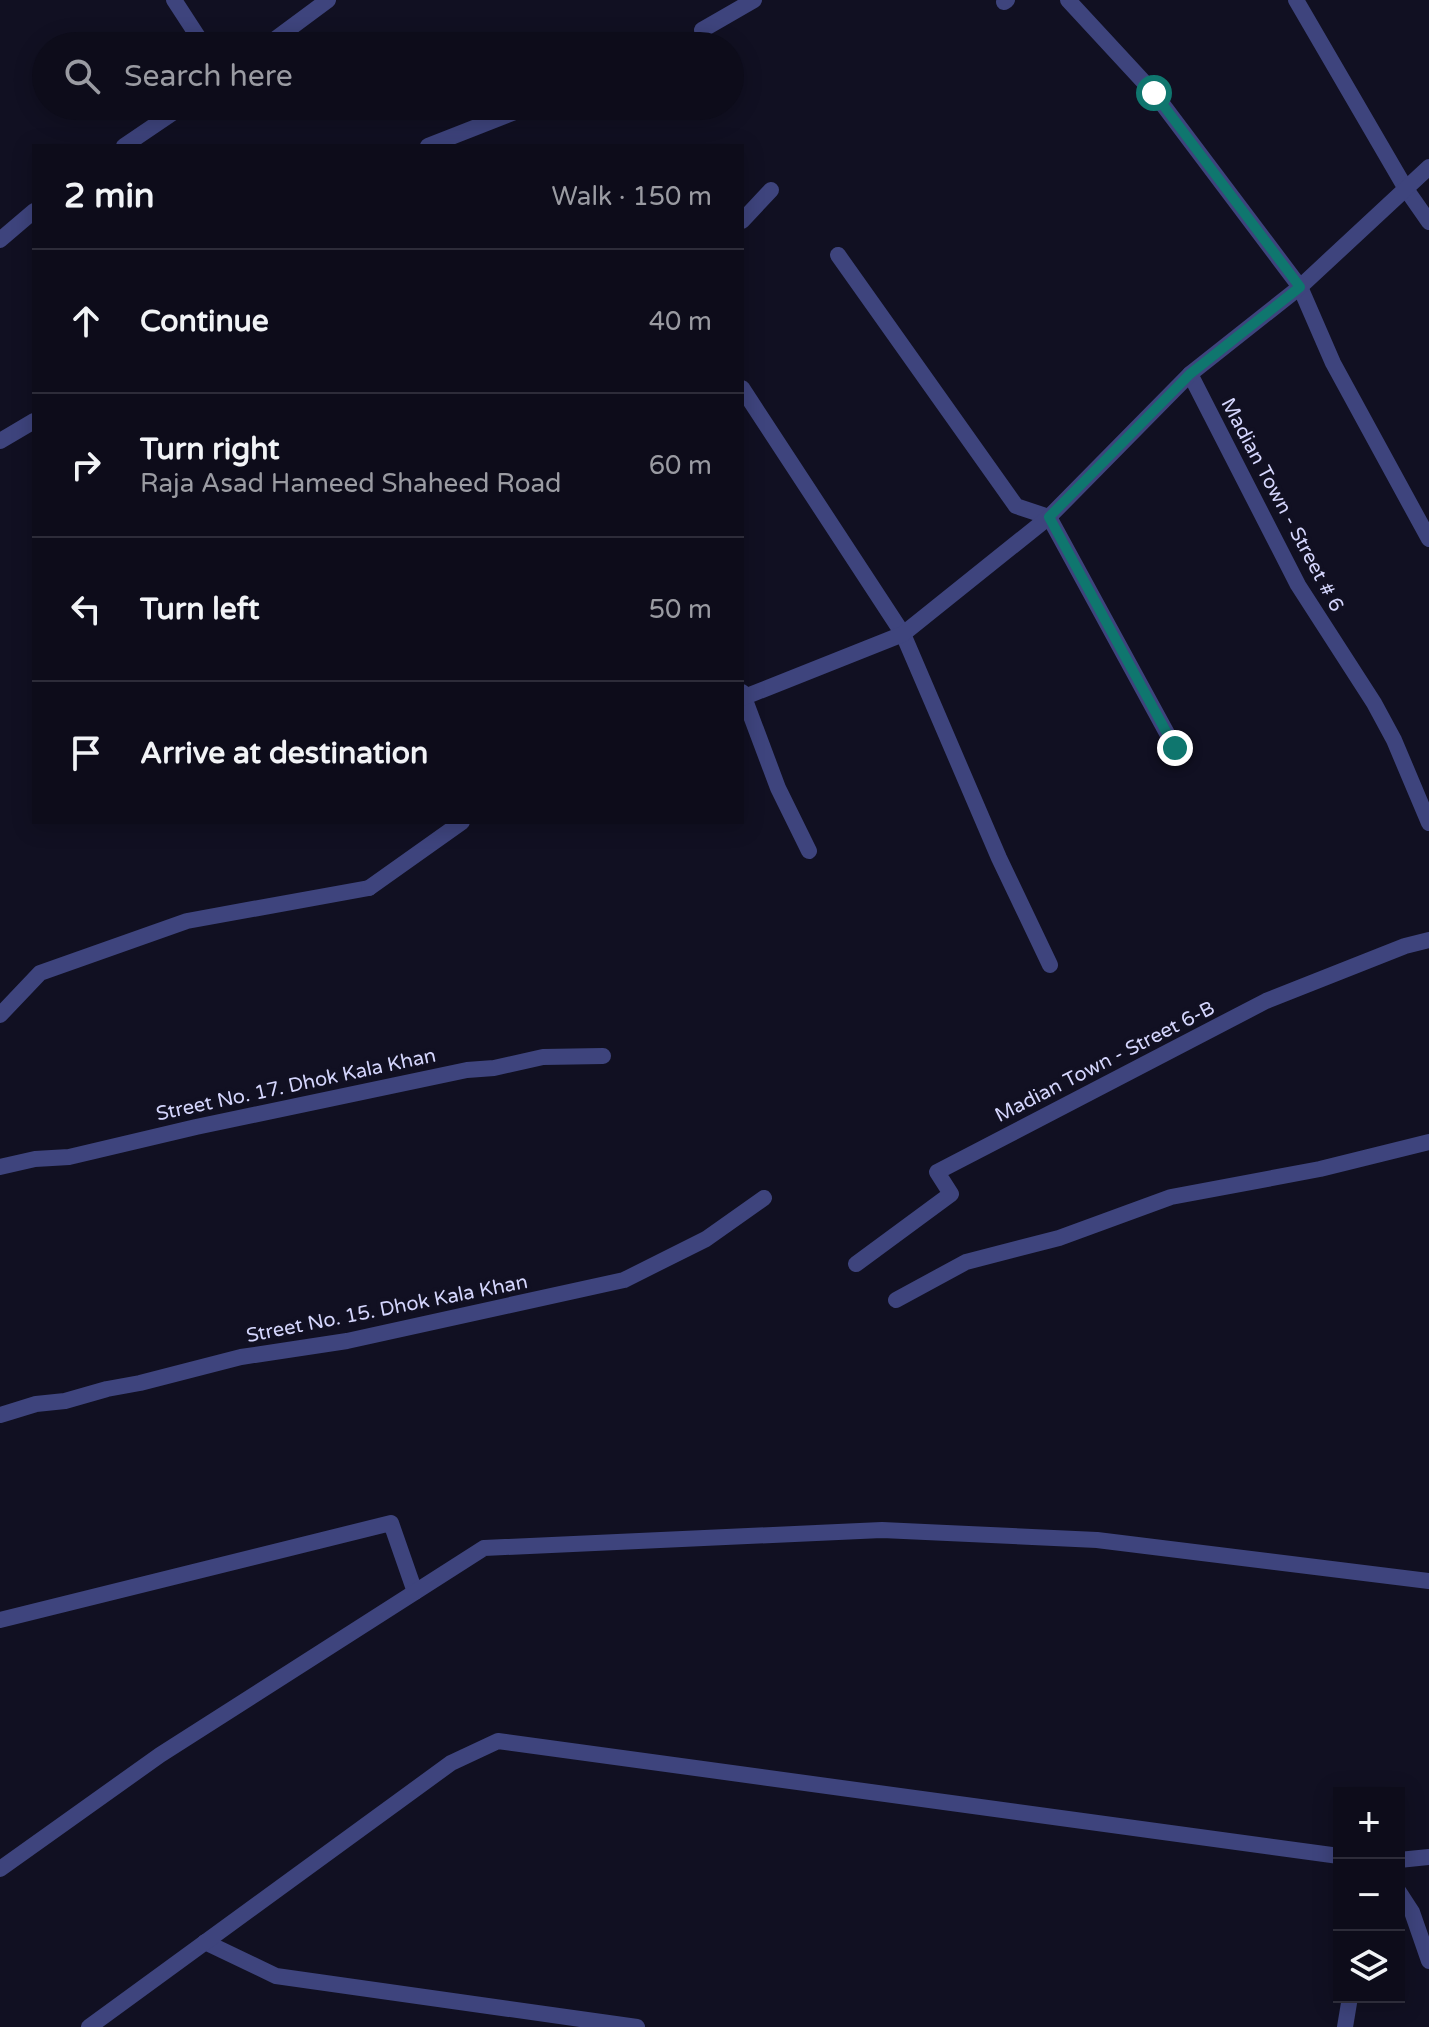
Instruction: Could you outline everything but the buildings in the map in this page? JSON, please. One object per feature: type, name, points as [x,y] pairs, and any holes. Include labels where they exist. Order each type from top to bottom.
[{"type":"street","points":[[174,0],[195,32]]},
{"type":"street","points":[[285,32],[328,0]]},
{"type":"street","points":[[702,30],[754,0]]},
{"type":"street","points":[[1068,0],[1154,93],[1300,287],[1333,363],[1429,539]]},
{"type":"street","points":[[1296,0],[1406,189],[1429,222]]},
{"type":"street","points":[[127,144],[162,120]]},
{"type":"street","points":[[430,144],[492,120]]},
{"type":"street","points":[[744,696],[903,634],[1049,517],[1190,374],[1300,287],[1429,167]]},
{"type":"street","points":[[744,219],[771,190]]},
{"type":"street","points":[[0,240],[32,213]]},
{"type":"street","points":[[838,255],[1016,506],[1049,517],[1175,748]]},
{"type":"street","name":"Madian Town - Street # 6","points":[[1190,374],[1298,585],[1374,703],[1394,740],[1429,823]]},
{"type":"street","points":[[744,391],[903,634],[1015,896],[1050,965]]},
{"type":"street","points":[[0,441],[32,422]]},
{"type":"street","points":[[744,699],[778,788],[809,851]]},
{"type":"street","points":[[0,1015],[40,973],[187,921],[369,888],[459,824]]},
{"type":"street","name":"Madian Town - Street 6-B","points":[[856,1264],[951,1194],[937,1172],[1266,1001],[1405,946],[1429,940]]},
{"type":"street","name":"Street No. 17. Dhok Kala Khan","points":[[0,1167],[35,1159],[69,1157],[467,1070],[494,1068],[543,1057],[603,1056]]},
{"type":"street","points":[[896,1300],[966,1262],[1059,1238],[1171,1197],[1320,1169],[1429,1142]]},
{"type":"street","name":"Street No. 15. Dhok Kala Khan","points":[[0,1415],[241,1357],[347,1341],[624,1280],[706,1239],[764,1198]]},
{"type":"street","points":[[0,1620],[391,1523],[415,1592]]},
{"type":"street","points":[[0,1869],[160,1755],[484,1548],[882,1530],[1097,1540],[1429,1581]]},
{"type":"street","points":[[89,2027],[451,1763],[498,1741],[1333,1855]]},
{"type":"street","points":[[1405,1859],[1429,1857]]},
{"type":"street","points":[[1405,1901],[1412,1912],[1429,1961]]},
{"type":"street","points":[[205,1942],[276,1976],[637,2027]]},
{"type":"street","points":[[1345,2027],[1349,2003]]},
{"type":"route","points":[[1154,93],[1300,287],[1190,374],[1049,517],[1118,646],[1159,713],[1175,748]]}]
